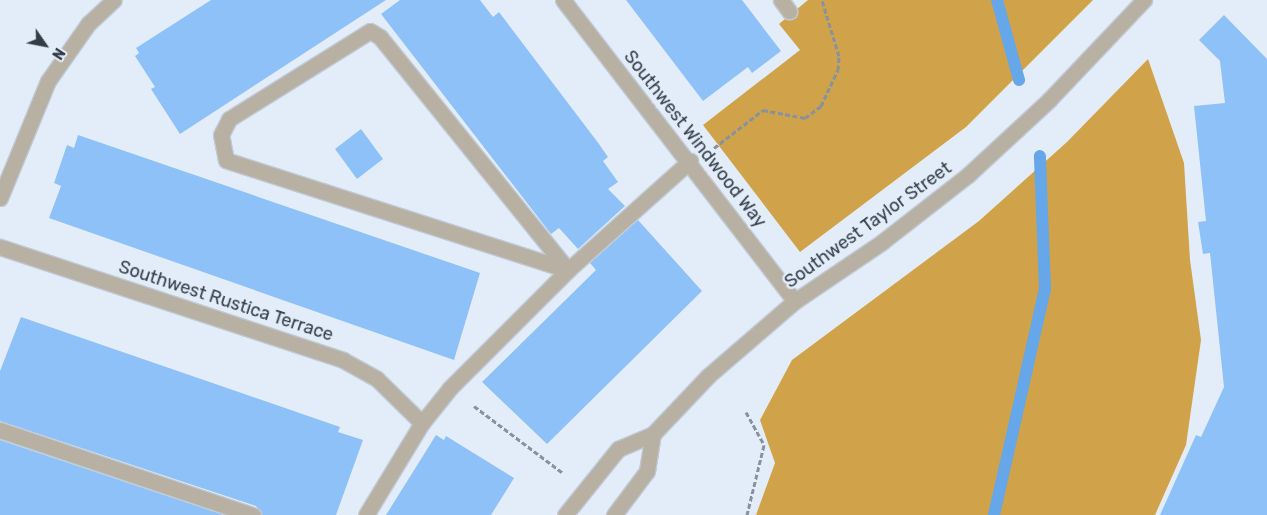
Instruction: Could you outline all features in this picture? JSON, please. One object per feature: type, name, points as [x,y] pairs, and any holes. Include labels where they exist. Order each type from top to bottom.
[{"type":"street","points":[[0,198],[48,81],[88,24],[114,0]]},
{"type":"street","name":"Southwest Windwood Way","points":[[564,0],[690,160],[794,301]]},
{"type":"street","name":"Southwest Taylor Street","points":[[565,515],[618,449],[653,434],[708,376],[794,301],[882,242],[968,175],[1049,100],[1144,0]]},
{"type":"street","points":[[370,31],[380,37],[568,270],[226,160],[221,135],[229,119],[370,31]]},
{"type":"street","points":[[366,515],[422,423],[450,388],[568,270],[690,160]]},
{"type":"street","name":"Southwest Rustica Terrace","points":[[0,247],[343,360],[377,380],[422,423]]},
{"type":"street","points":[[0,430],[253,515]]},
{"type":"street","points":[[614,515],[647,472],[653,434]]},
{"type":"path","points":[[717,146],[763,110],[805,118],[821,106],[838,70],[838,56],[822,0]]},
{"type":"path","points":[[450,388],[585,490]]},
{"type":"path","points":[[746,412],[764,445],[747,515]]},
{"type":"shaded area","points":[[808,0],[1093,0],[966,127],[800,252],[703,125],[800,50],[779,24]]},
{"type":"shaded area","points":[[1148,59],[1184,163],[1190,260],[1201,340],[1186,445],[1155,515],[756,515],[775,463],[760,420],[792,360],[979,221],[1067,142]]},
{"type":"building","points":[[211,0],[386,0],[180,134],[151,89],[155,87],[135,56],[139,53],[136,48]]},
{"type":"building","points":[[400,0],[480,0],[493,17],[499,12],[599,144],[608,157],[603,161],[618,182],[608,189],[625,206],[578,249],[559,228],[551,234],[381,14]]},
{"type":"building","points":[[626,0],[742,0],[781,51],[752,73],[748,67],[703,101]]},
{"type":"building","points":[[1224,15],[1267,59],[1267,515],[1160,515],[1196,435],[1201,437],[1224,387],[1210,253],[1203,254],[1198,222],[1206,221],[1194,106],[1225,103],[1220,61],[1199,40]]},
{"type":"building","points":[[361,129],[383,159],[357,179],[335,149]]},
{"type":"building","points":[[78,135],[480,273],[454,360],[49,218],[61,186],[54,183],[67,145],[74,148]]},
{"type":"building","points":[[638,220],[702,291],[547,444],[482,382],[596,270],[590,263]]},
{"type":"building","points":[[21,317],[340,427],[338,432],[363,440],[336,515],[262,515],[256,506],[0,421],[0,371]]},
{"type":"building","points":[[436,435],[444,440],[446,436],[514,478],[491,515],[386,515]]},
{"type":"building","points":[[0,440],[224,515],[0,515]]},
{"type":"waterway","points":[[997,0],[1019,80]]},
{"type":"waterway","points":[[994,515],[1045,289],[1040,156]]}]
